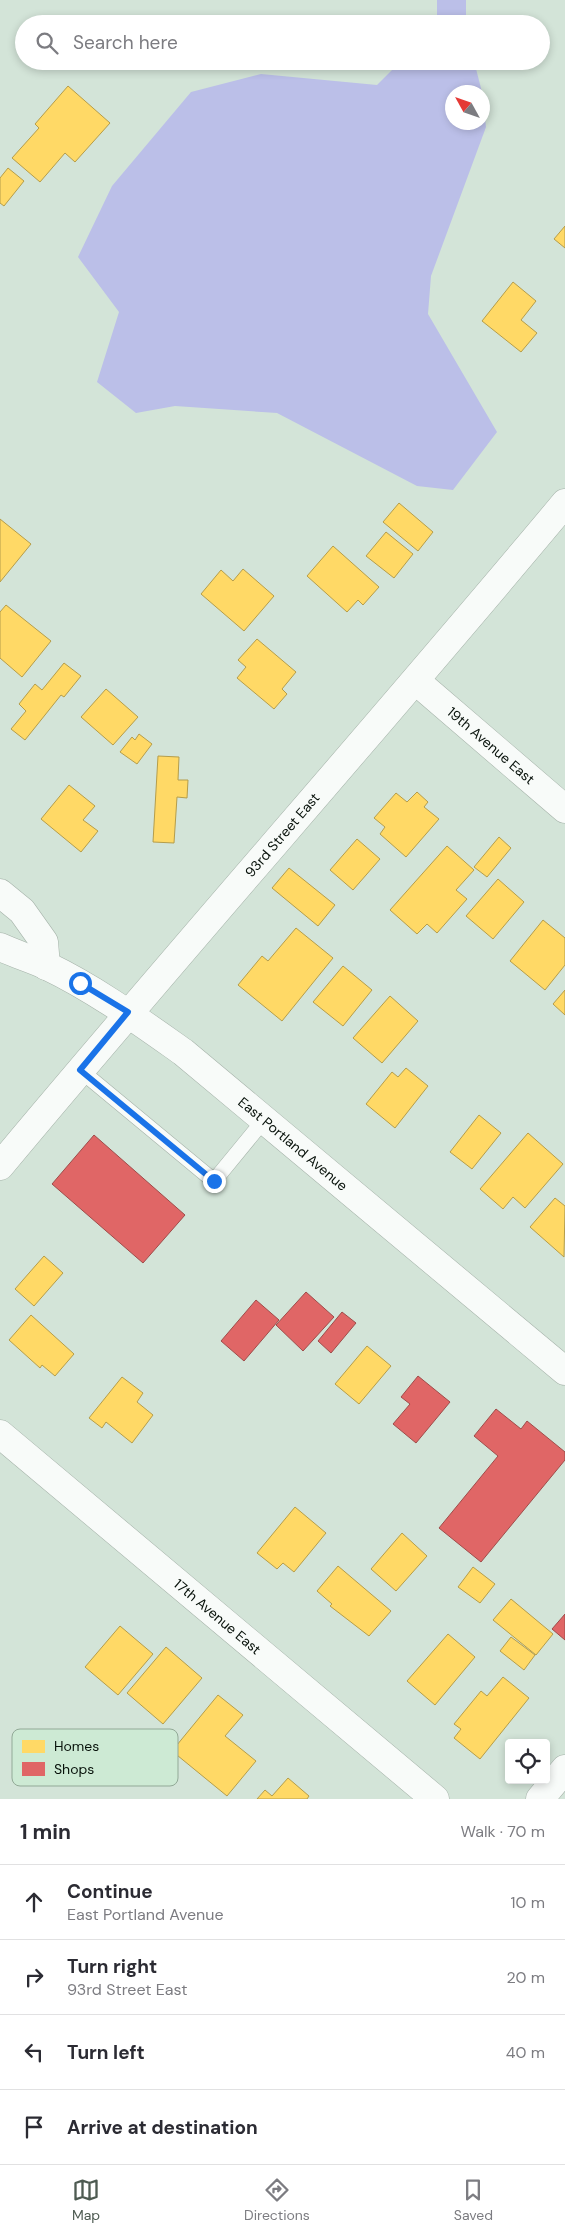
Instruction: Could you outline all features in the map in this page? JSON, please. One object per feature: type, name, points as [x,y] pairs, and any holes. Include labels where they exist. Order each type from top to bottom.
[{"type":"street","name":"93rd Street East","points":[[0,1166],[128,1012],[416,681],[565,503]]},
{"type":"street","name":"19th Avenue East","points":[[416,681],[565,809]]},
{"type":"street","points":[[0,893],[22,912],[44,942],[46,966]]},
{"type":"street","name":"East Portland Avenue","points":[[0,948],[46,966],[128,1012],[183,1052],[565,1371]]},
{"type":"street","name":"17th Avenue East","points":[[0,1434],[435,1799]]},
{"type":"street","points":[[540,1799],[565,1769]]},
{"type":"lane","points":[[80,1070],[214,1181],[264,1120]]},
{"type":"shaded area","points":[[437,0],[466,0],[466,15],[437,15]]},
{"type":"shaded area","points":[[392,70],[476,70],[480,85],[445,85],[445,130],[485,130],[431,276],[428,314],[497,432],[453,490],[417,486],[277,413],[175,406],[136,413],[97,382],[119,312],[78,257],[112,186],[191,92],[261,74],[377,85]]},
{"type":"building: Homes","points":[[68,86],[110,123],[75,162],[65,153],[40,182],[12,158],[39,128],[35,124]]},
{"type":"building: Homes","points":[[8,168],[24,181],[4,206],[0,203],[0,178]]},
{"type":"building: Homes","points":[[565,226],[565,248],[554,239]]},
{"type":"building: Homes","points":[[513,282],[536,301],[521,320],[537,333],[521,352],[482,321]]},
{"type":"building: Homes","points":[[399,503],[433,532],[418,551],[383,522]]},
{"type":"building: Homes","points":[[0,519],[31,544],[0,582]]},
{"type":"building: Homes","points":[[386,532],[413,554],[394,578],[366,556]]},
{"type":"building: Homes","points":[[333,546],[379,587],[363,605],[358,600],[347,612],[307,576]]},
{"type":"building: Homes","points":[[243,569],[274,596],[244,631],[201,594],[221,570],[233,581]]},
{"type":"building: Homes","points":[[6,605],[51,641],[22,677],[0,658],[0,612]]},
{"type":"building: Homes","points":[[257,639],[296,672],[282,689],[287,694],[274,709],[237,678],[246,667],[238,660]]},
{"type":"building: Homes","points":[[64,663],[81,676],[64,697],[61,695],[25,740],[11,729],[26,711],[19,704],[35,684],[42,690]]},
{"type":"building: Homes","points":[[106,689],[138,717],[113,745],[81,717]]},
{"type":"building: Homes","points":[[139,734],[152,744],[137,764],[120,752],[132,737],[135,740]]},
{"type":"building: Homes","points":[[158,756],[179,757],[178,780],[188,780],[187,798],[177,797],[174,843],[153,842]]},
{"type":"building: Homes","points":[[69,785],[95,806],[83,820],[98,831],[81,852],[41,819]]},
{"type":"building: Homes","points":[[417,792],[428,802],[424,807],[439,819],[406,857],[380,834],[385,827],[374,818],[396,793],[407,802]]},
{"type":"building: Homes","points":[[499,837],[511,848],[487,877],[474,867]]},
{"type":"building: Homes","points":[[357,839],[380,859],[353,890],[330,870]]},
{"type":"building: Homes","points":[[447,846],[474,870],[456,890],[467,899],[437,933],[427,924],[417,934],[390,910]]},
{"type":"building: Homes","points":[[289,868],[335,905],[318,926],[272,888]]},
{"type":"building: Homes","points":[[498,879],[524,902],[493,939],[466,916]]},
{"type":"building: Homes","points":[[543,920],[565,938],[565,965],[545,990],[510,961]]},
{"type":"building: Homes","points":[[296,928],[333,958],[282,1021],[238,985],[262,956],[268,961]]},
{"type":"building: Homes","points":[[343,966],[372,990],[343,1026],[313,1002]]},
{"type":"building: Homes","points":[[565,990],[565,1015],[553,1004]]},
{"type":"building: Homes","points":[[390,996],[418,1021],[382,1063],[353,1038]]},
{"type":"building: Homes","points":[[406,1068],[428,1086],[395,1128],[366,1104],[392,1072],[398,1077]]},
{"type":"building: Homes","points":[[479,1115],[501,1133],[472,1169],[450,1152]]},
{"type":"building: Homes","points":[[528,1133],[563,1164],[525,1208],[513,1197],[503,1209],[480,1189]]},
{"type":"building: Homes","points":[[555,1198],[565,1206],[564,1257],[530,1227]]},
{"type":"building: Homes","points":[[44,1256],[63,1273],[34,1306],[15,1289]]},
{"type":"building: Homes","points":[[31,1315],[74,1354],[55,1376],[42,1365],[40,1368],[9,1340]]},
{"type":"building: Homes","points":[[367,1346],[391,1366],[359,1404],[335,1384]]},
{"type":"building: Homes","points":[[122,1377],[143,1393],[137,1402],[153,1415],[132,1443],[106,1422],[102,1428],[89,1418]]},
{"type":"building: Homes","points":[[295,1507],[326,1533],[294,1572],[283,1563],[277,1569],[257,1553]]},
{"type":"building: Homes","points":[[402,1533],[427,1556],[396,1591],[371,1569]]},
{"type":"building: Homes","points":[[338,1566],[391,1611],[369,1636],[330,1606],[332,1604],[317,1591]]},
{"type":"building: Homes","points":[[473,1567],[495,1584],[480,1603],[458,1587]]},
{"type":"building: Homes","points":[[511,1599],[553,1634],[536,1655],[493,1620]]},
{"type":"building: Homes","points":[[120,1626],[153,1654],[118,1695],[85,1667]]},
{"type":"building: Homes","points":[[448,1634],[475,1657],[435,1705],[407,1681]]},
{"type":"building: Homes","points":[[511,1637],[535,1655],[524,1670],[500,1651]]},
{"type":"building: Homes","points":[[166,1647],[202,1678],[163,1724],[127,1693]]},
{"type":"building: Homes","points":[[503,1677],[529,1698],[480,1759],[454,1738],[461,1729],[454,1724],[481,1691],[487,1696]]},
{"type":"building: Homes","points":[[218,1695],[243,1715],[225,1736],[256,1761],[227,1796],[178,1756],[178,1744]]},
{"type":"building: Homes","points":[[288,1778],[309,1796],[307,1799],[257,1799],[265,1790],[272,1796]]},
{"type":"building: Shops","points":[[94,1135],[185,1215],[143,1263],[52,1184]]},
{"type":"building: Shops","points":[[306,1292],[334,1317],[303,1351],[276,1325]]},
{"type":"building: Shops","points":[[256,1300],[279,1320],[244,1361],[221,1341]]},
{"type":"building: Shops","points":[[342,1312],[356,1323],[331,1353],[318,1341]]},
{"type":"building: Shops","points":[[418,1376],[450,1402],[416,1443],[393,1424],[410,1404],[401,1397]]},
{"type":"building: Shops","points":[[496,1409],[521,1429],[527,1421],[565,1452],[565,1460],[481,1562],[439,1528],[498,1456],[474,1436]]},
{"type":"building: Shops","points":[[565,1614],[565,1640],[552,1629]]},
{"type":"route","points":[[80,983],[128,1012],[80,1070],[214,1181]]}]
